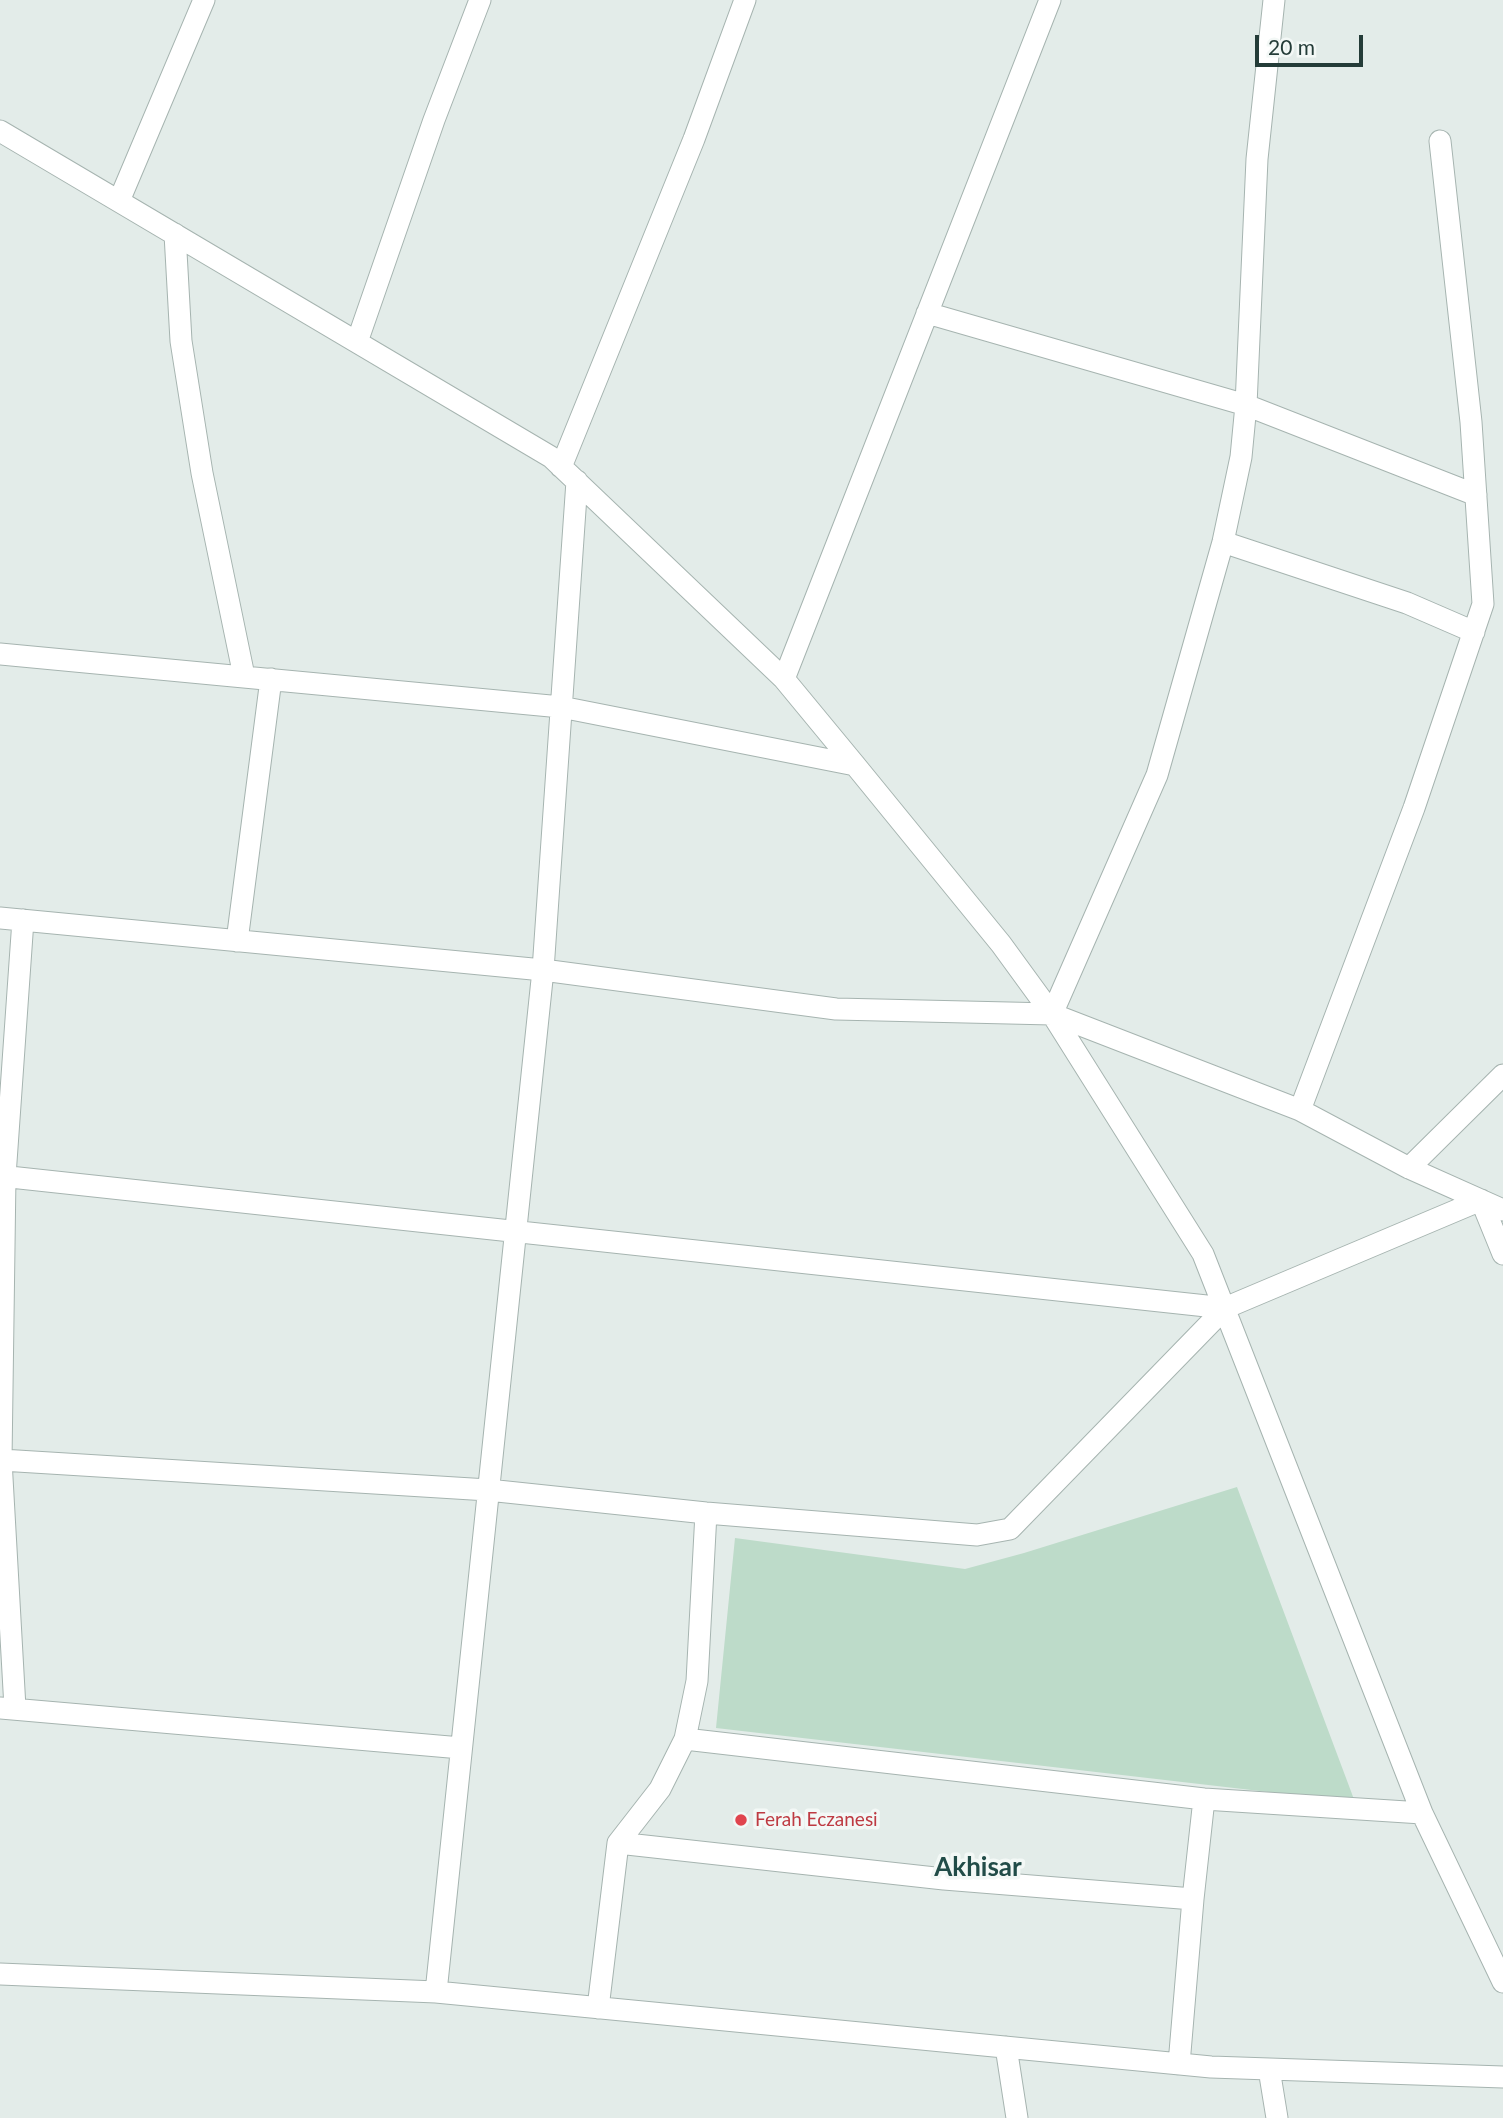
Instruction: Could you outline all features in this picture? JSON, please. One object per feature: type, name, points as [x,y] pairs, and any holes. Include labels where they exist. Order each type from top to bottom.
[{"type":"street","points":[[119,201],[204,0]]},
{"type":"street","points":[[358,342],[434,120],[480,0]]},
{"type":"street","points":[[436,1992],[543,970],[561,706],[569,474],[745,0]]},
{"type":"street","points":[[783,679],[1050,0]]},
{"type":"street","points":[[1052,1014],[1157,775],[1223,542],[1241,457],[1246,405],[1257,159],[1274,0]]},
{"type":"street","points":[[0,131],[551,457],[783,679],[1001,944],[1052,1014],[1203,1254],[1422,1813],[1503,1982]]},
{"type":"street","points":[[1300,1110],[1414,807],[1474,632],[1493,606],[1476,495],[1471,422],[1440,141]]},
{"type":"street","points":[[175,234],[181,341],[202,473],[244,676]]},
{"type":"street","points":[[927,313],[1246,405],[1476,495]]},
{"type":"street","points":[[1223,542],[1407,603],[1474,632]]},
{"type":"street","points":[[0,654],[561,706],[855,765]]},
{"type":"street","points":[[237,940],[271,679]]},
{"type":"street","points":[[0,918],[543,970],[835,1009],[1052,1014],[1300,1110],[1409,1168],[1503,1210]]},
{"type":"street","points":[[23,920],[3,1176],[1,1460],[7,1708],[461,1748]]},
{"type":"street","points":[[1409,1168],[1503,1075]]},
{"type":"street","points":[[3,1176],[1225,1308]]},
{"type":"street","points":[[1,1460],[488,1490],[706,1513],[977,1535],[1010,1529],[1225,1308],[1481,1200]]},
{"type":"street","points":[[1481,1200],[1503,1254]]},
{"type":"street","points":[[598,2008],[618,1843],[660,1789],[685,1739],[697,1681],[706,1513]]},
{"type":"street","points":[[685,1739],[1204,1799],[1422,1813]]},
{"type":"street","points":[[1180,2064],[1204,1799]]},
{"type":"street","points":[[618,1843],[944,1880],[1193,1899]]},
{"type":"street","points":[[0,1974],[436,1992],[1180,2064],[1503,2077]]},
{"type":"street","points":[[1006,2048],[1017,2118]]},
{"type":"street","points":[[1269,2069],[1277,2118]]},
{"type":"green space","points":[[1237,1487],[1355,1802],[716,1728],[735,1538],[965,1569]]},
{"type":"place","name":"Ferah Eczanesi","points":[[741,1820]]},
{"type":"district","name":"Akhisar","points":[[978,1868]]}]
